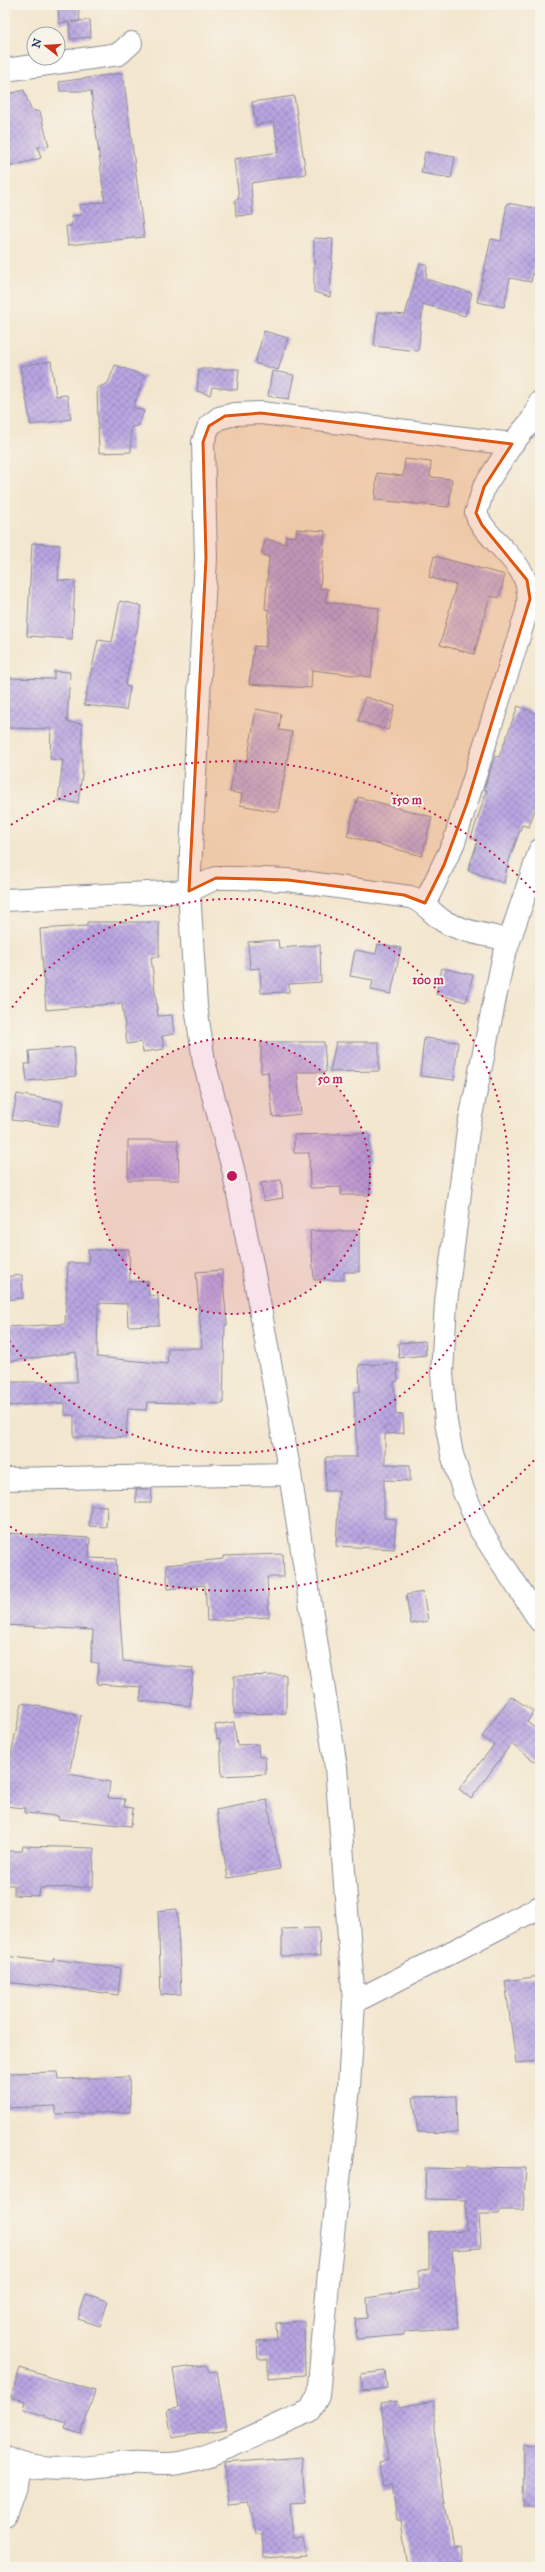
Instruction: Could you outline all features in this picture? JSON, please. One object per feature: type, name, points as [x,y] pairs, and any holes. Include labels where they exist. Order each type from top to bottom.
[{"type":"street","points":[[5,70],[119,54],[131,43]]},
{"type":"street","points":[[425,903],[454,842],[528,611],[530,599],[527,580],[482,525],[476,513],[484,487],[512,444],[532,420],[540,402]]},
{"type":"street","points":[[5,2516],[14,2462],[77,2470],[131,2463],[179,2463],[205,2455],[310,2411],[318,2396],[349,2088],[354,2002],[336,1768],[290,1474],[234,1176],[204,1062],[196,1006],[189,891],[206,558],[203,442],[209,426],[225,416],[261,413],[512,444]]},
{"type":"street","points":[[540,850],[508,940],[468,1130],[446,1302],[443,1398],[452,1454],[463,1490],[481,1531],[540,1621]]},
{"type":"street","points":[[5,900],[189,891],[216,878],[266,879],[404,895],[425,903],[438,918],[452,925],[508,940]]},
{"type":"street","points":[[5,1479],[290,1474]]},
{"type":"street","points":[[354,2002],[540,1908]]},
{"type":"highlighted area","points":[[261,413],[512,444],[484,487],[476,513],[482,525],[527,580],[530,599],[467,803],[444,865],[425,903],[404,895],[288,880],[216,878],[189,891],[206,558],[203,442],[209,426],[225,416]]},
{"type":"building","points":[[58,5],[78,5],[80,21],[71,22],[90,20],[91,37],[70,39],[69,22],[59,23]]},
{"type":"building","points":[[123,73],[144,237],[68,245],[66,226],[72,226],[71,216],[81,215],[79,205],[105,202],[91,91],[60,91],[59,82]]},
{"type":"building","points":[[24,90],[31,110],[40,112],[49,146],[38,147],[41,158],[5,168],[5,95]]},
{"type":"building","points":[[294,96],[306,174],[251,183],[253,215],[236,216],[235,200],[239,199],[234,159],[279,152],[274,122],[256,125],[252,102]]},
{"type":"building","points":[[425,152],[455,157],[451,178],[421,173]]},
{"type":"building","points":[[507,203],[540,209],[540,238],[531,282],[510,278],[504,307],[477,302],[491,239],[501,241]]},
{"type":"building","points":[[314,238],[333,239],[330,297],[314,292]]},
{"type":"building","points":[[420,263],[427,265],[426,279],[472,293],[465,316],[423,304],[418,351],[374,346],[378,312],[405,315]]},
{"type":"building","points":[[264,331],[288,338],[278,370],[255,363]]},
{"type":"building","points":[[51,361],[56,396],[67,395],[71,419],[31,425],[20,366]]},
{"type":"building","points":[[115,365],[145,376],[133,407],[144,411],[138,426],[131,427],[131,452],[99,453],[97,388],[108,383]]},
{"type":"building","points":[[199,369],[239,369],[237,390],[212,387],[210,395],[197,391]]},
{"type":"building","points":[[272,371],[294,375],[289,399],[268,396]]},
{"type":"building","points":[[405,459],[431,462],[430,477],[452,479],[449,507],[375,500],[377,473],[403,476]]},
{"type":"building","points":[[297,529],[325,531],[320,588],[328,589],[325,602],[379,608],[371,677],[312,670],[311,688],[249,684],[254,646],[266,647],[269,610],[265,609],[269,557],[261,554],[266,539],[285,544],[286,536],[296,537]]},
{"type":"building","points":[[32,543],[60,545],[58,580],[75,581],[72,639],[27,636]]},
{"type":"building","points":[[434,556],[505,575],[499,598],[490,596],[474,654],[440,645],[456,585],[429,577]]},
{"type":"building","points":[[120,601],[142,606],[125,686],[130,687],[126,710],[84,705],[98,640],[112,642]]},
{"type":"building","points":[[54,671],[70,672],[67,722],[82,724],[82,775],[78,803],[58,801],[63,760],[50,759],[51,729],[8,728],[9,678],[54,679]]},
{"type":"building","points":[[365,697],[395,706],[388,730],[358,721]]},
{"type":"building","points":[[518,706],[540,715],[540,760],[533,779],[540,781],[540,795],[529,827],[522,825],[507,866],[504,883],[468,870],[478,840],[471,838],[487,790],[484,789],[495,756],[499,757]]},
{"type":"building","points":[[256,709],[281,714],[279,730],[292,732],[278,812],[240,805],[242,794],[230,792],[236,760],[247,762]]},
{"type":"building","points":[[358,797],[432,817],[422,856],[347,836]]},
{"type":"building","points":[[87,922],[159,922],[159,957],[151,957],[158,1016],[172,1015],[174,1034],[162,1036],[164,1049],[143,1052],[141,1042],[127,1044],[122,1003],[46,1010],[40,929],[87,926]]},
{"type":"building","points":[[278,940],[279,948],[320,945],[321,982],[289,984],[289,992],[261,993],[260,968],[250,969],[248,942]]},
{"type":"building","points":[[378,944],[401,948],[391,994],[371,990],[373,980],[350,976],[355,950],[376,954]]},
{"type":"building","points":[[442,968],[473,975],[466,1002],[436,994]]},
{"type":"building","points":[[424,1038],[458,1042],[454,1080],[420,1076]]},
{"type":"building","points":[[261,1042],[324,1042],[326,1072],[297,1072],[301,1114],[273,1117],[268,1072],[261,1073]]},
{"type":"building","points":[[336,1042],[379,1042],[379,1071],[330,1072]]},
{"type":"building","points":[[74,1047],[76,1076],[27,1081],[25,1064],[30,1064],[29,1051]]},
{"type":"building","points":[[17,1094],[63,1102],[58,1126],[12,1120]]},
{"type":"building","points":[[369,1133],[370,1195],[341,1195],[341,1187],[310,1188],[309,1153],[294,1153],[294,1135]]},
{"type":"building","points":[[128,1140],[178,1140],[179,1180],[128,1180]]},
{"type":"building","points":[[281,1180],[283,1198],[264,1201],[261,1183]]},
{"type":"building","points":[[310,1231],[359,1231],[359,1272],[344,1272],[344,1280],[314,1280]]},
{"type":"building","points":[[129,1249],[130,1282],[148,1281],[149,1296],[158,1295],[159,1325],[128,1326],[127,1304],[98,1303],[97,1357],[167,1364],[168,1348],[202,1348],[196,1272],[222,1270],[227,1325],[225,1325],[223,1404],[147,1402],[146,1410],[128,1409],[126,1437],[74,1437],[74,1415],[65,1415],[65,1403],[5,1406],[5,1382],[77,1382],[76,1352],[5,1362],[5,1327],[65,1324],[68,1263],[89,1263],[88,1250]]},
{"type":"building","points":[[22,1275],[23,1298],[5,1300],[5,1277]]},
{"type":"building","points":[[425,1341],[426,1355],[399,1358],[398,1343]]},
{"type":"building","points":[[397,1363],[398,1381],[394,1382],[396,1415],[403,1414],[404,1433],[385,1434],[385,1464],[410,1465],[410,1481],[384,1480],[384,1518],[396,1519],[394,1549],[336,1546],[339,1491],[325,1491],[326,1457],[357,1457],[354,1392],[360,1391],[359,1365]]},
{"type":"building","points":[[136,1489],[152,1489],[151,1503],[136,1503]]},
{"type":"building","points":[[91,1505],[107,1506],[106,1527],[89,1526]]},
{"type":"building","points":[[6,1533],[90,1538],[89,1558],[116,1559],[123,1661],[193,1668],[190,1706],[140,1701],[142,1687],[97,1684],[99,1663],[91,1662],[93,1630],[5,1625]]},
{"type":"building","points":[[283,1554],[284,1577],[267,1577],[269,1617],[207,1621],[205,1585],[168,1589],[166,1565],[223,1559],[223,1556]]},
{"type":"building","points":[[423,1592],[428,1621],[411,1624],[406,1595]]},
{"type":"building","points":[[286,1675],[286,1713],[234,1714],[234,1676]]},
{"type":"building","points":[[511,1696],[534,1712],[527,1722],[540,1732],[540,1765],[511,1744],[471,1799],[459,1789],[494,1745],[482,1737]]},
{"type":"building","points":[[22,1703],[81,1715],[69,1774],[110,1782],[108,1798],[125,1799],[124,1807],[133,1808],[131,1826],[58,1819],[58,1816],[25,1813],[25,1808],[5,1806],[5,1769],[8,1769]]},
{"type":"building","points":[[234,1722],[237,1745],[258,1744],[259,1757],[265,1757],[266,1774],[222,1776],[220,1739],[217,1739],[215,1725]]},
{"type":"building","points":[[267,1800],[280,1869],[228,1878],[216,1810]]},
{"type":"building","points":[[23,1846],[94,1848],[93,1887],[40,1888],[39,1896],[14,1895],[14,1885],[5,1885],[5,1851],[22,1851]]},
{"type":"building","points":[[177,1909],[181,1994],[161,1995],[158,1911]]},
{"type":"building","points":[[319,1928],[320,1956],[282,1956],[282,1929]]},
{"type":"building","points":[[5,1956],[53,1962],[53,1959],[121,1968],[118,1995],[40,1984],[40,1986],[5,1982]]},
{"type":"building","points":[[540,1976],[540,2061],[516,2063],[505,1981]]},
{"type":"building","points":[[58,2072],[59,2079],[129,2077],[130,2112],[56,2114],[56,2106],[5,2108],[5,2073]]},
{"type":"building","points":[[456,2096],[457,2133],[418,2132],[413,2097]]},
{"type":"building","points":[[466,2167],[526,2168],[523,2210],[501,2210],[499,2214],[479,2214],[481,2248],[452,2250],[458,2328],[404,2331],[404,2335],[357,2339],[355,2319],[368,2318],[367,2298],[419,2289],[419,2271],[429,2269],[429,2232],[466,2230],[466,2200],[426,2199],[425,2168],[466,2169]]},
{"type":"building","points":[[86,2294],[108,2301],[100,2326],[78,2319]]},
{"type":"building","points":[[304,2321],[305,2375],[268,2378],[268,2359],[258,2359],[257,2341],[277,2340],[276,2323]]},
{"type":"building","points":[[206,2365],[210,2372],[217,2371],[227,2429],[172,2438],[167,2410],[179,2408],[173,2369]]},
{"type":"building","points":[[20,2368],[95,2391],[81,2434],[65,2429],[67,2423],[23,2409],[25,2401],[11,2397]]},
{"type":"building","points":[[385,2371],[387,2388],[363,2391],[361,2374]]},
{"type":"building","points":[[397,2401],[398,2407],[434,2401],[434,2430],[442,2487],[453,2547],[460,2546],[463,2567],[408,2567],[401,2520],[397,2520],[392,2486],[383,2488],[379,2462],[388,2460],[381,2403]]},
{"type":"building","points":[[524,2444],[540,2445],[540,2506],[523,2506]]},
{"type":"building","points":[[302,2457],[305,2504],[290,2505],[293,2538],[303,2538],[306,2555],[264,2558],[262,2533],[255,2533],[248,2502],[228,2504],[224,2463]]}]
